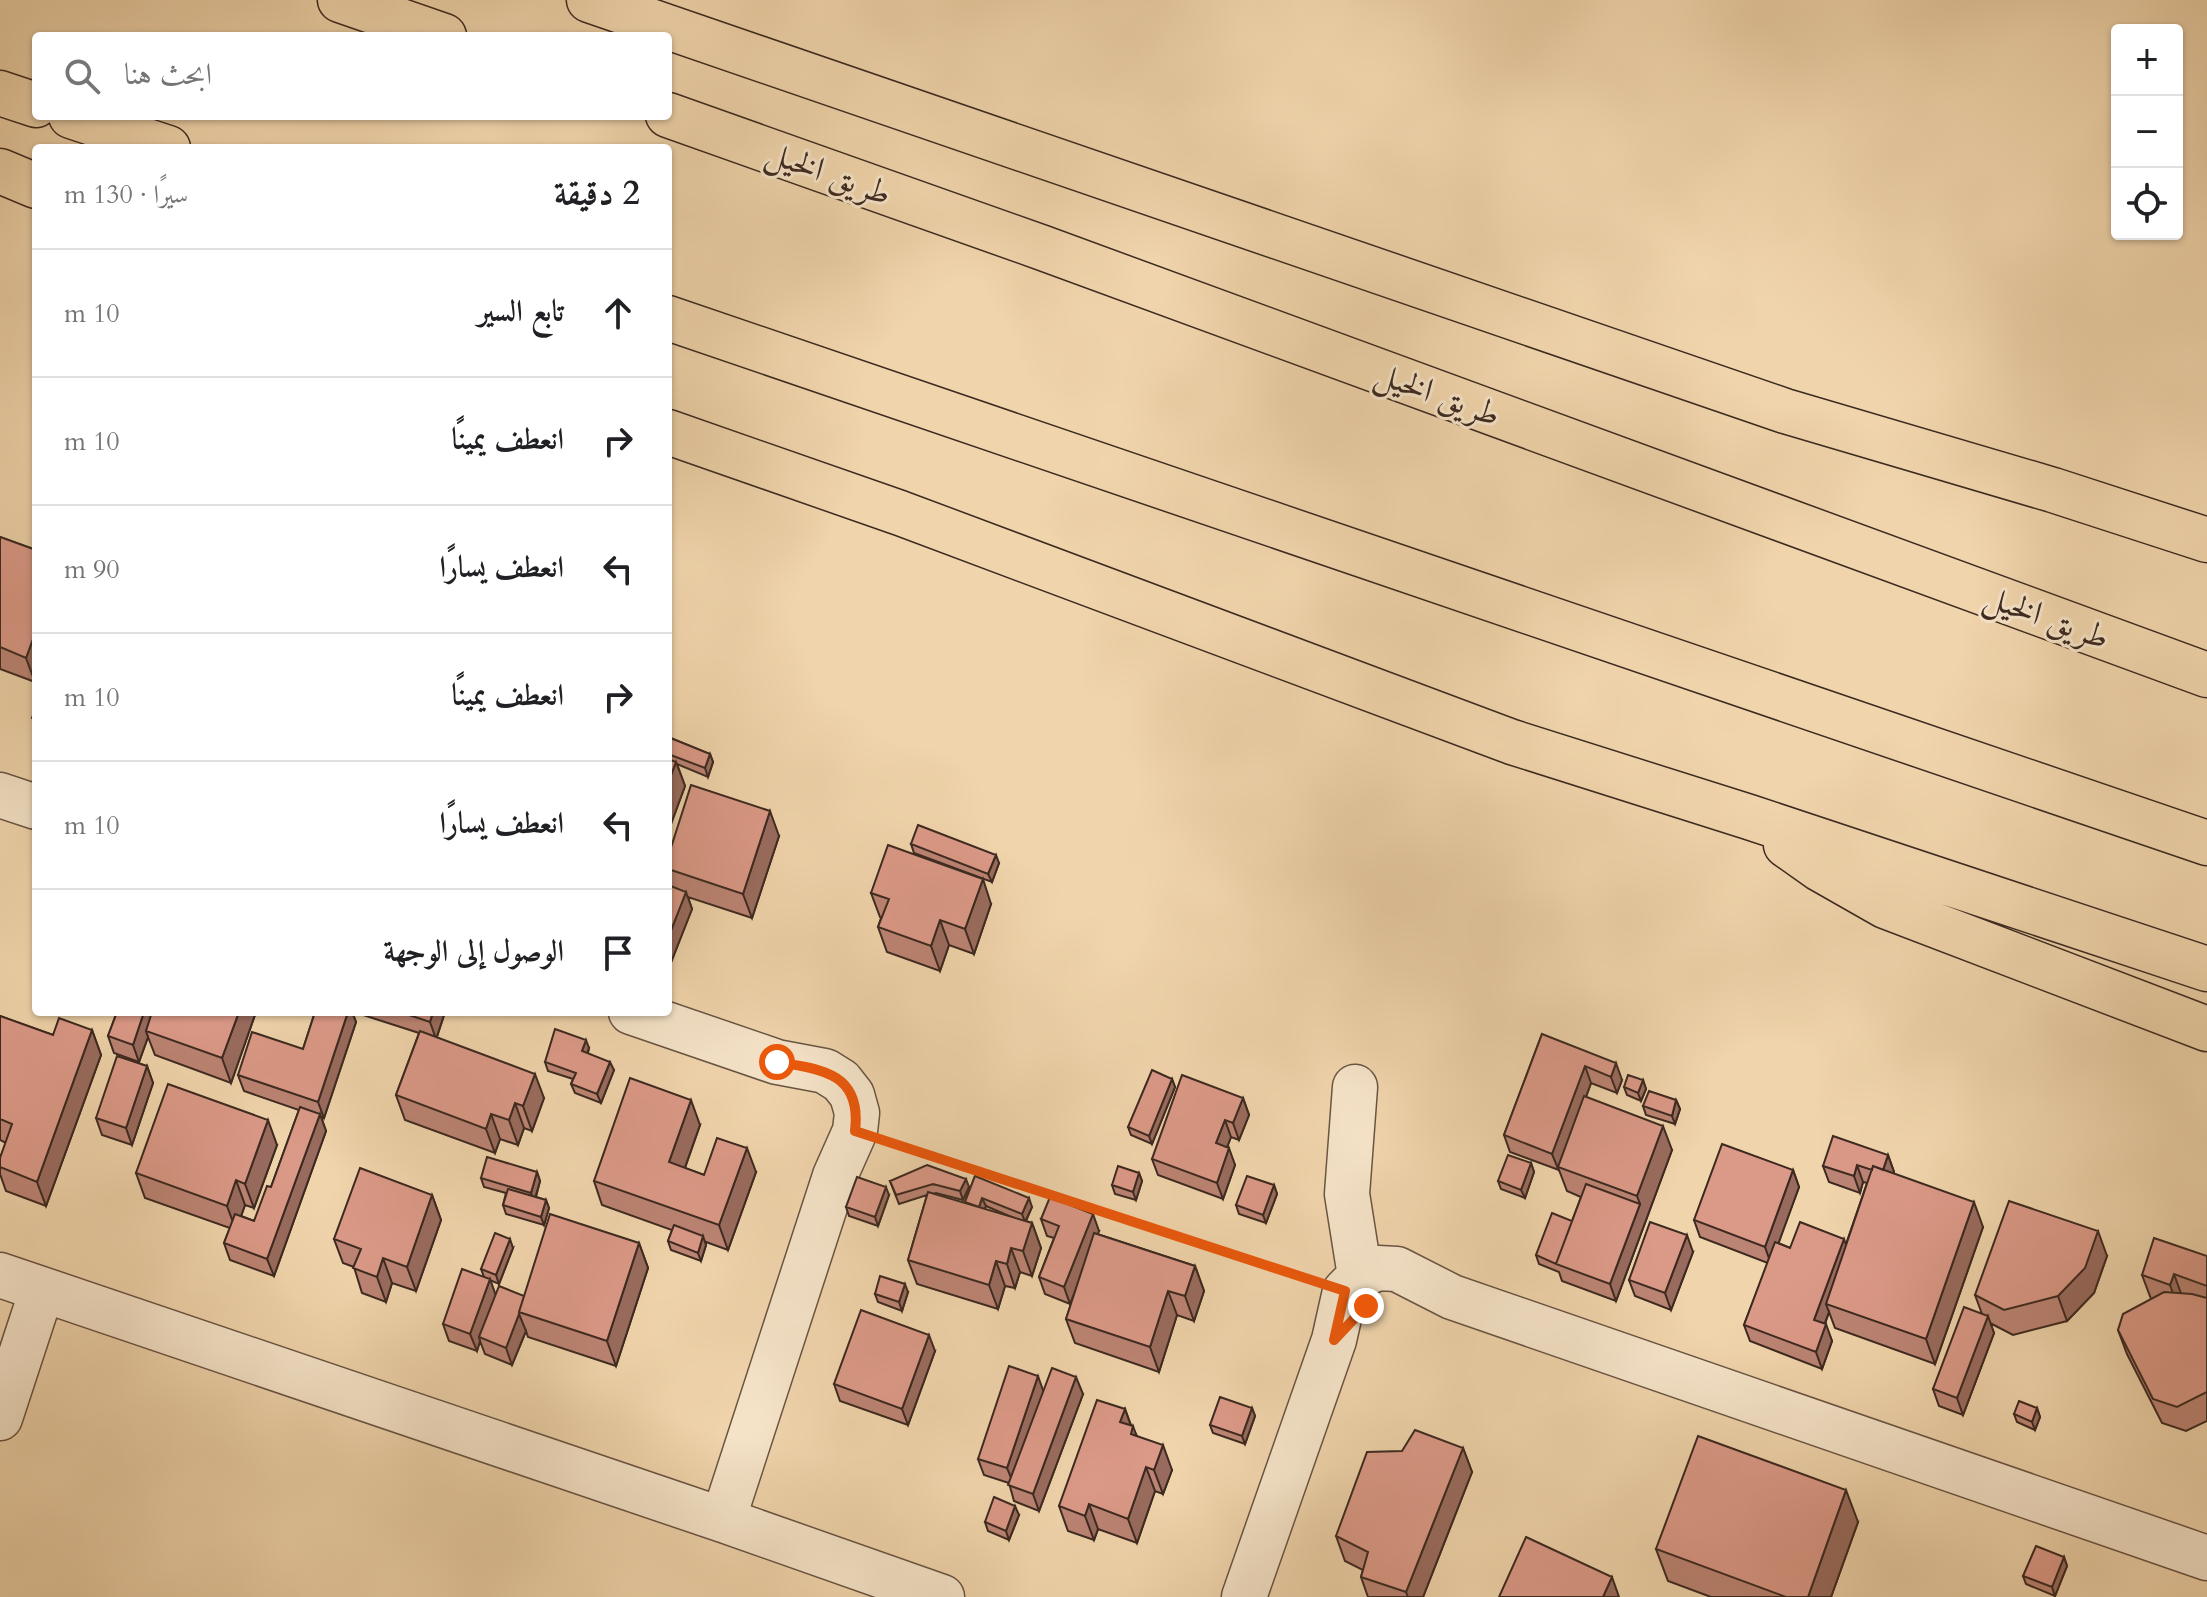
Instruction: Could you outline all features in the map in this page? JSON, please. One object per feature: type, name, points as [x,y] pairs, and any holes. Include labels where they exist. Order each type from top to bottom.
[{"type":"highway","points":[[340,0],[432,32]]},
{"type":"highway","points":[[589,0],[1785,411],[2053,490],[2207,540]]},
{"type":"highway","points":[[0,93],[32,104]]},
{"type":"highway","name":"طريق الخيل","points":[[672,116],[1058,254],[2207,675]]},
{"type":"highway","points":[[83,120],[156,144]]},
{"type":"highway","points":[[0,171],[32,184]]},
{"type":"highway","points":[[672,319],[1228,512],[2207,843]]},
{"type":"highway","points":[[672,433],[900,513],[1512,742],[2207,969]]},
{"type":"highway","points":[[1749,817],[1820,869],[1885,906],[2207,1029]]},
{"type":"street","points":[[0,795],[32,806]]},
{"type":"street","points":[[643,1016],[777,1062],[825,1071],[841,1081],[852,1095],[857,1113],[855,1131],[835,1176],[723,1520]]},
{"type":"street","points":[[777,1062],[818,1096],[828,1111],[835,1135],[835,1176]]},
{"type":"street","points":[[1244,1597],[1353,1284],[1347,1194],[1355,1087]]},
{"type":"street","points":[[1353,1284],[1378,1268],[1397,1269],[1452,1297],[2207,1558]]},
{"type":"street","points":[[0,1275],[942,1597]]},
{"type":"street","points":[[0,1418],[42,1290]]},
{"type":"street","points":[[1334,1340],[1366,1306],[1383,1297],[1401,1293],[1452,1297]]},
{"type":"path","points":[[855,1131],[1353,1284]]},
{"type":"building","points":[[0,537],[32,549],[32,642],[26,658],[0,647]]},
{"type":"building","points":[[672,739],[710,754],[705,768],[672,756]]},
{"type":"building","points":[[691,785],[770,811],[743,894],[672,870],[672,844]]},
{"type":"building","points":[[918,825],[996,855],[988,874],[911,844]]},
{"type":"building","points":[[888,845],[983,879],[965,929],[940,920],[931,946],[878,927],[889,899],[871,893]]},
{"type":"building","points":[[672,887],[686,892],[672,928]]},
{"type":"building","points":[[0,1016],[53,1035],[59,1018],[92,1030],[37,1182],[0,1167],[0,1158],[12,1124],[0,1119]]},
{"type":"building","points":[[116,1016],[143,1016],[133,1045],[108,1036]]},
{"type":"building","points":[[151,1016],[238,1016],[222,1058],[146,1031]]},
{"type":"building","points":[[314,1016],[347,1016],[318,1102],[238,1075],[252,1032],[303,1049]]},
{"type":"building","points":[[412,1016],[432,1016],[430,1022]]},
{"type":"building","points":[[555,1029],[586,1040],[582,1051],[610,1062],[597,1094],[571,1084],[576,1073],[545,1062]]},
{"type":"building","points":[[420,1031],[535,1074],[523,1106],[515,1103],[509,1120],[491,1114],[486,1129],[396,1095]]},
{"type":"building","points":[[1542,1034],[1616,1063],[1611,1077],[1585,1066],[1552,1154],[1504,1135]]},
{"type":"building","points":[[117,1056],[147,1066],[126,1128],[96,1118]]},
{"type":"building","points":[[1152,1070],[1172,1079],[1149,1136],[1128,1127]]},
{"type":"building","points":[[1182,1075],[1243,1098],[1233,1123],[1225,1120],[1216,1143],[1229,1148],[1217,1183],[1152,1159]]},
{"type":"building","points":[[1628,1075],[1643,1080],[1638,1093],[1624,1087]]},
{"type":"building","points":[[630,1078],[691,1100],[669,1162],[704,1175],[717,1138],[747,1148],[719,1225],[594,1181]]},
{"type":"building","points":[[168,1084],[268,1120],[245,1184],[236,1180],[227,1206],[136,1173]]},
{"type":"building","points":[[1649,1091],[1676,1100],[1672,1116],[1643,1106]]},
{"type":"building","points":[[1584,1096],[1663,1126],[1637,1196],[1558,1167]]},
{"type":"building","points":[[300,1107],[320,1114],[267,1259],[224,1243],[235,1214],[254,1221],[267,1186],[271,1187]]},
{"type":"building","points":[[1833,1136],[1888,1155],[1883,1170],[1857,1165],[1854,1176],[1823,1166]]},
{"type":"building","points":[[1722,1144],[1793,1170],[1765,1247],[1694,1220]]},
{"type":"building","points":[[1508,1155],[1531,1163],[1521,1190],[1498,1181]]},
{"type":"building","points":[[487,1157],[537,1172],[531,1193],[481,1178]]},
{"type":"building","points":[[927,1165],[966,1179],[960,1191],[933,1184],[896,1195],[890,1181]]},
{"type":"building","points":[[1118,1166],[1139,1173],[1133,1192],[1112,1185]]},
{"type":"building","points":[[1873,1166],[1974,1202],[1926,1339],[1826,1304]]},
{"type":"building","points":[[360,1168],[432,1195],[407,1267],[383,1258],[377,1277],[353,1268],[361,1249],[334,1239]]},
{"type":"building","points":[[975,1176],[1029,1198],[1022,1214],[982,1198],[979,1207],[965,1202]]},
{"type":"building","points":[[1247,1176],[1274,1185],[1263,1215],[1236,1205]]},
{"type":"building","points":[[857,1177],[886,1187],[875,1217],[846,1207]]},
{"type":"building","points":[[1586,1184],[1640,1204],[1610,1284],[1556,1264]]},
{"type":"building","points":[[508,1189],[546,1200],[541,1217],[503,1205]]},
{"type":"building","points":[[928,1192],[1032,1223],[1023,1251],[1011,1248],[1007,1264],[996,1261],[989,1285],[908,1260]]},
{"type":"building","points":[[1050,1197],[1093,1214],[1064,1287],[1039,1277],[1059,1226],[1041,1219]]},
{"type":"building","points":[[2009,1201],[2098,1231],[2085,1268],[2058,1296],[2004,1310],[1975,1295]]},
{"type":"building","points":[[1552,1213],[1572,1221],[1556,1264],[1536,1255]]},
{"type":"building","points":[[550,1214],[639,1243],[607,1341],[519,1312]]},
{"type":"building","points":[[1650,1222],[1687,1235],[1665,1293],[1629,1280]]},
{"type":"building","points":[[1800,1222],[1844,1239],[1814,1320],[1826,1324],[1816,1352],[1744,1325],[1775,1242],[1790,1248]]},
{"type":"building","points":[[674,1225],[703,1236],[698,1253],[668,1241]]},
{"type":"building","points":[[495,1233],[510,1239],[496,1275],[481,1269]]},
{"type":"building","points":[[1094,1233],[1195,1266],[1185,1296],[1168,1291],[1150,1347],[1066,1319]]},
{"type":"building","points":[[2154,1238],[2207,1256],[2207,1286],[2174,1274],[2170,1285],[2142,1275]]},
{"type":"building","points":[[462,1269],[490,1279],[470,1334],[443,1324]]},
{"type":"building","points":[[880,1276],[905,1284],[899,1302],[875,1294]]},
{"type":"building","points":[[499,1286],[524,1296],[506,1348],[479,1337]]},
{"type":"building","points":[[2164,1292],[2207,1298],[2207,1392],[2177,1407],[2153,1399],[2118,1330],[2123,1314]]},
{"type":"building","points":[[1964,1307],[1988,1316],[1957,1398],[1933,1389]]},
{"type":"building","points":[[861,1310],[929,1335],[902,1409],[834,1384]]},
{"type":"building","points":[[1009,1366],[1038,1376],[1007,1468],[978,1459]]},
{"type":"building","points":[[1052,1368],[1076,1377],[1033,1494],[1008,1485]]},
{"type":"building","points":[[1220,1397],[1252,1408],[1242,1436],[1210,1425]]},
{"type":"building","points":[[1097,1400],[1125,1409],[1120,1422],[1133,1426],[1131,1434],[1163,1445],[1154,1470],[1146,1467],[1128,1519],[1089,1504],[1085,1516],[1059,1506]]},
{"type":"building","points":[[2019,1401],[2037,1408],[2032,1422],[2014,1414]]},
{"type":"building","points":[[1415,1430],[1463,1448],[1406,1592],[1361,1577],[1368,1552],[1336,1536],[1367,1452],[1402,1451]]},
{"type":"building","points":[[1698,1436],[1846,1490],[1808,1597],[1786,1597],[1656,1549]]},
{"type":"building","points":[[994,1497],[1015,1506],[1006,1531],[985,1522]]},
{"type":"building","points":[[1526,1537],[1612,1577],[1603,1597],[1499,1597]]},
{"type":"building","points":[[2036,1546],[2064,1557],[2052,1587],[2023,1576]]},
{"type":"route","points":[[777,1062],[825,1071],[841,1081],[852,1095],[857,1113],[855,1131],[1345,1291],[1334,1340],[1366,1306]]}]
